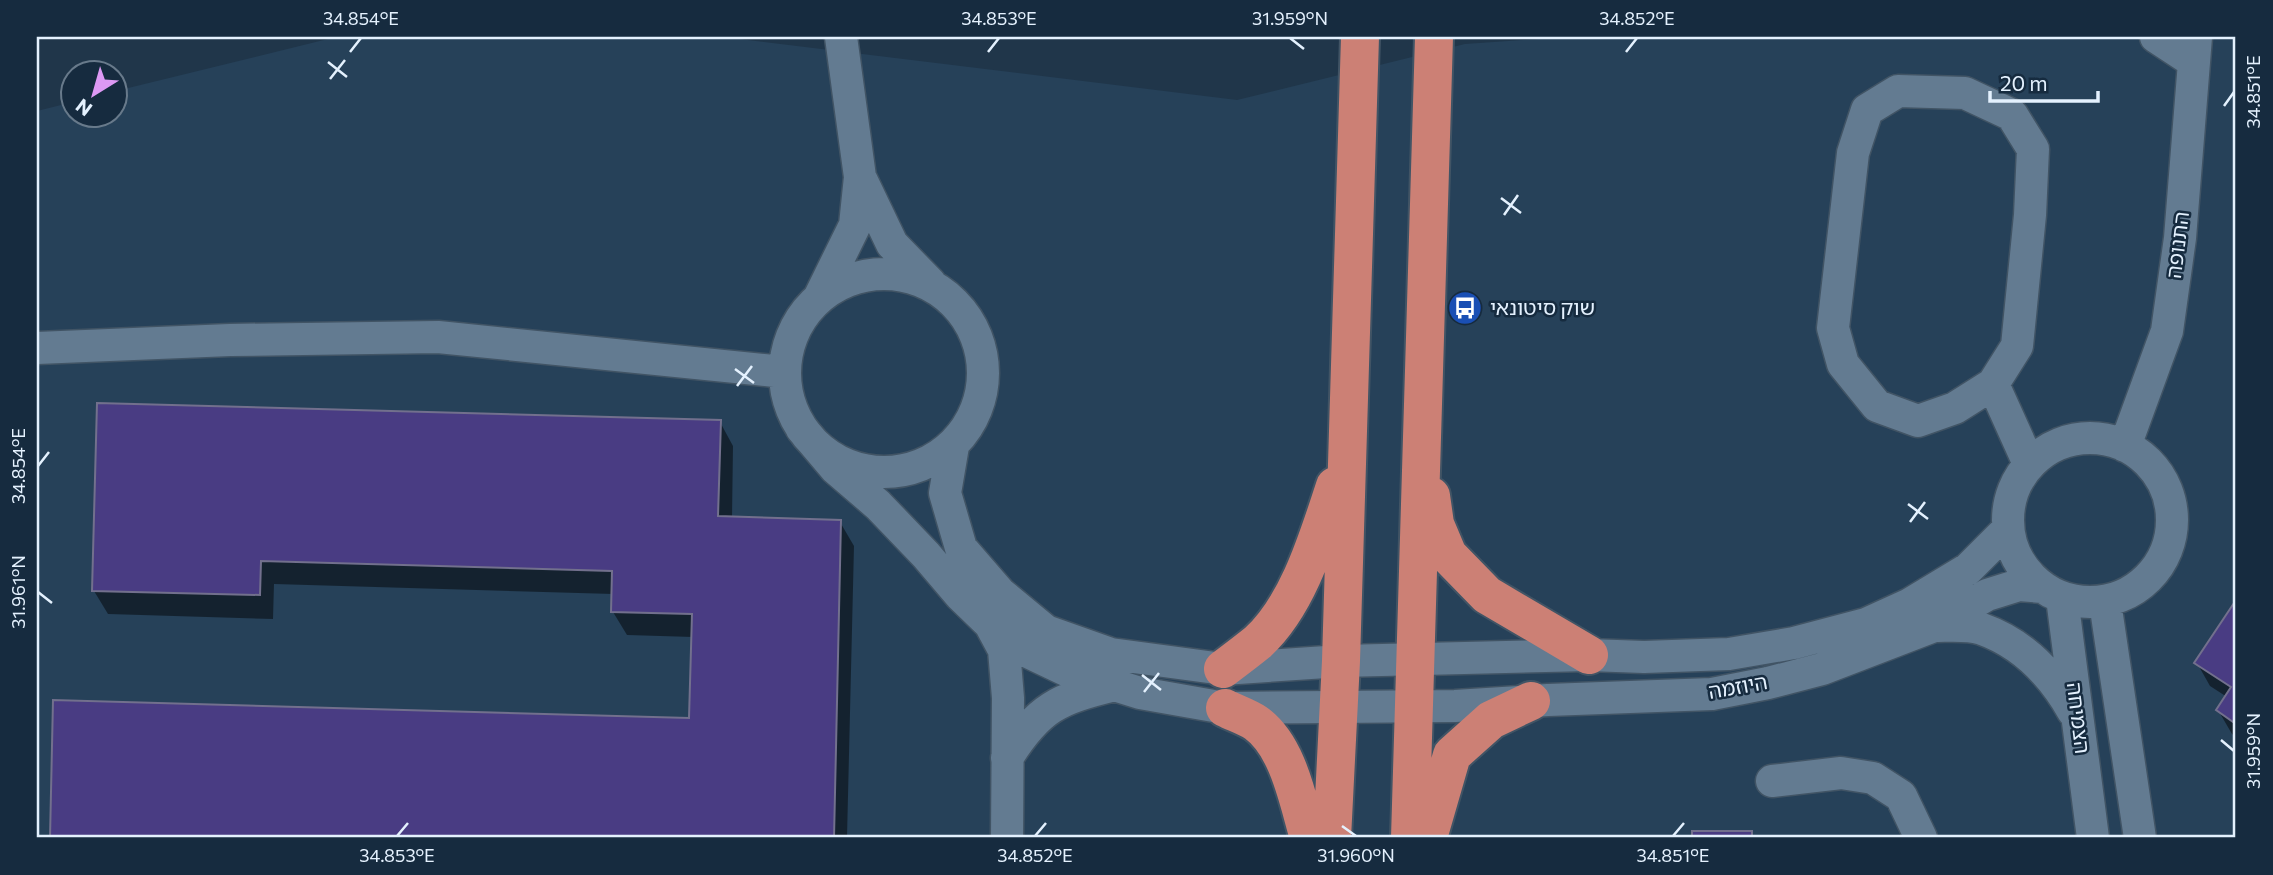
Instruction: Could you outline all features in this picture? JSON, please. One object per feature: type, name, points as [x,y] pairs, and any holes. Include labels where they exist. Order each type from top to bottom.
[{"type":"highway","points":[[1332,838],[1341,661],[1360,37]]},
{"type":"highway","points":[[1410,838],[1434,37]]},
{"type":"highway","points":[[1422,421],[1435,524],[1448,555],[1488,595],[1589,655]]},
{"type":"highway","points":[[1223,668],[1259,640],[1285,608],[1311,557],[1348,451]]},
{"type":"highway","points":[[1428,838],[1452,755],[1491,720],[1531,701]]},
{"type":"highway","points":[[1226,709],[1256,723],[1274,742],[1291,776],[1309,838]]},
{"type":"street","points":[[820,296],[855,225],[860,177],[841,37]]},
{"type":"street","points":[[2156,37],[2195,49]]},
{"type":"street","name":"התנופה","points":[[2126,446],[2167,331],[2180,238],[2195,49]]},
{"type":"street","points":[[1898,90],[1965,93],[2012,116],[2033,149],[2030,215],[2017,346],[1993,384],[1955,408],[1918,421],[1877,406],[1843,364],[1833,328],[1853,153],[1867,110],[1898,90]]},
{"type":"street","points":[[802,429],[826,454],[857,469],[891,472],[925,464],[953,446],[972,421],[983,392],[984,360],[975,330],[957,304],[932,285],[892,244],[860,177]]},
{"type":"street","points":[[932,285],[903,274],[872,273],[844,281],[820,296],[800,318],[788,344],[784,372],[789,402],[802,429],[835,468],[878,505],[990,624],[1004,650],[1009,698],[1007,838]]},
{"type":"street","points":[[37,348],[230,340],[438,337],[784,372]]},
{"type":"street","points":[[1993,384],[2029,464]]},
{"type":"street","points":[[2101,439],[2126,446],[2147,461],[2163,481],[2171,505],[2172,531],[2165,556],[2150,577],[2129,593],[2105,602],[2083,602],[2052,592],[2026,571],[2014,551],[2008,529],[2009,506],[2016,484],[2029,464],[2050,448],[2074,440],[2101,439]]},
{"type":"street","name":"היוזמה","points":[[953,446],[945,493],[961,548],[1000,593],[1018,608],[1046,631],[1111,654],[1223,668],[1341,661],[1729,654],[1794,643],[1866,624],[1910,604],[1968,569],[2008,529]]},
{"type":"street","name":"היוזמה","points":[[990,624],[1035,655],[1066,670],[1140,693],[1226,709],[1414,706],[1712,694],[1822,669],[1934,626],[1987,595],[2019,585],[2052,592]]},
{"type":"street","name":"הצמיחה","points":[[2052,592],[2078,721],[2093,838]]},
{"type":"street","name":"הצמיחה","points":[[2105,602],[2140,838]]},
{"type":"street","points":[[1934,626],[1981,628],[2023,651],[2038,662],[2059,687],[2078,721]]},
{"type":"street","points":[[1007,758],[1022,733],[1045,710],[1079,694],[1115,685]]},
{"type":"street","points":[[1772,781],[1841,773],[1873,778],[1901,796],[1921,838]]},
{"type":"shaded area","points":[[336,37],[724,37],[1237,100],[1465,44],[1568,37],[2236,37],[2236,838],[37,838],[37,111],[60,105],[60,130],[130,130],[130,88]]},
{"type":"building","points":[[97,403],[721,420],[718,516],[841,520],[834,838],[50,838],[53,700],[689,718],[692,614],[611,612],[612,571],[261,561],[260,595],[92,591]]},
{"type":"building","points":[[2236,600],[2236,724],[2216,710],[2231,687],[2194,663]]},
{"type":"building","points":[[1692,831],[1752,831],[1752,838],[1692,838]]},
{"type":"place","name":"שוק סיטונאי","points":[[1465,308]]}]
